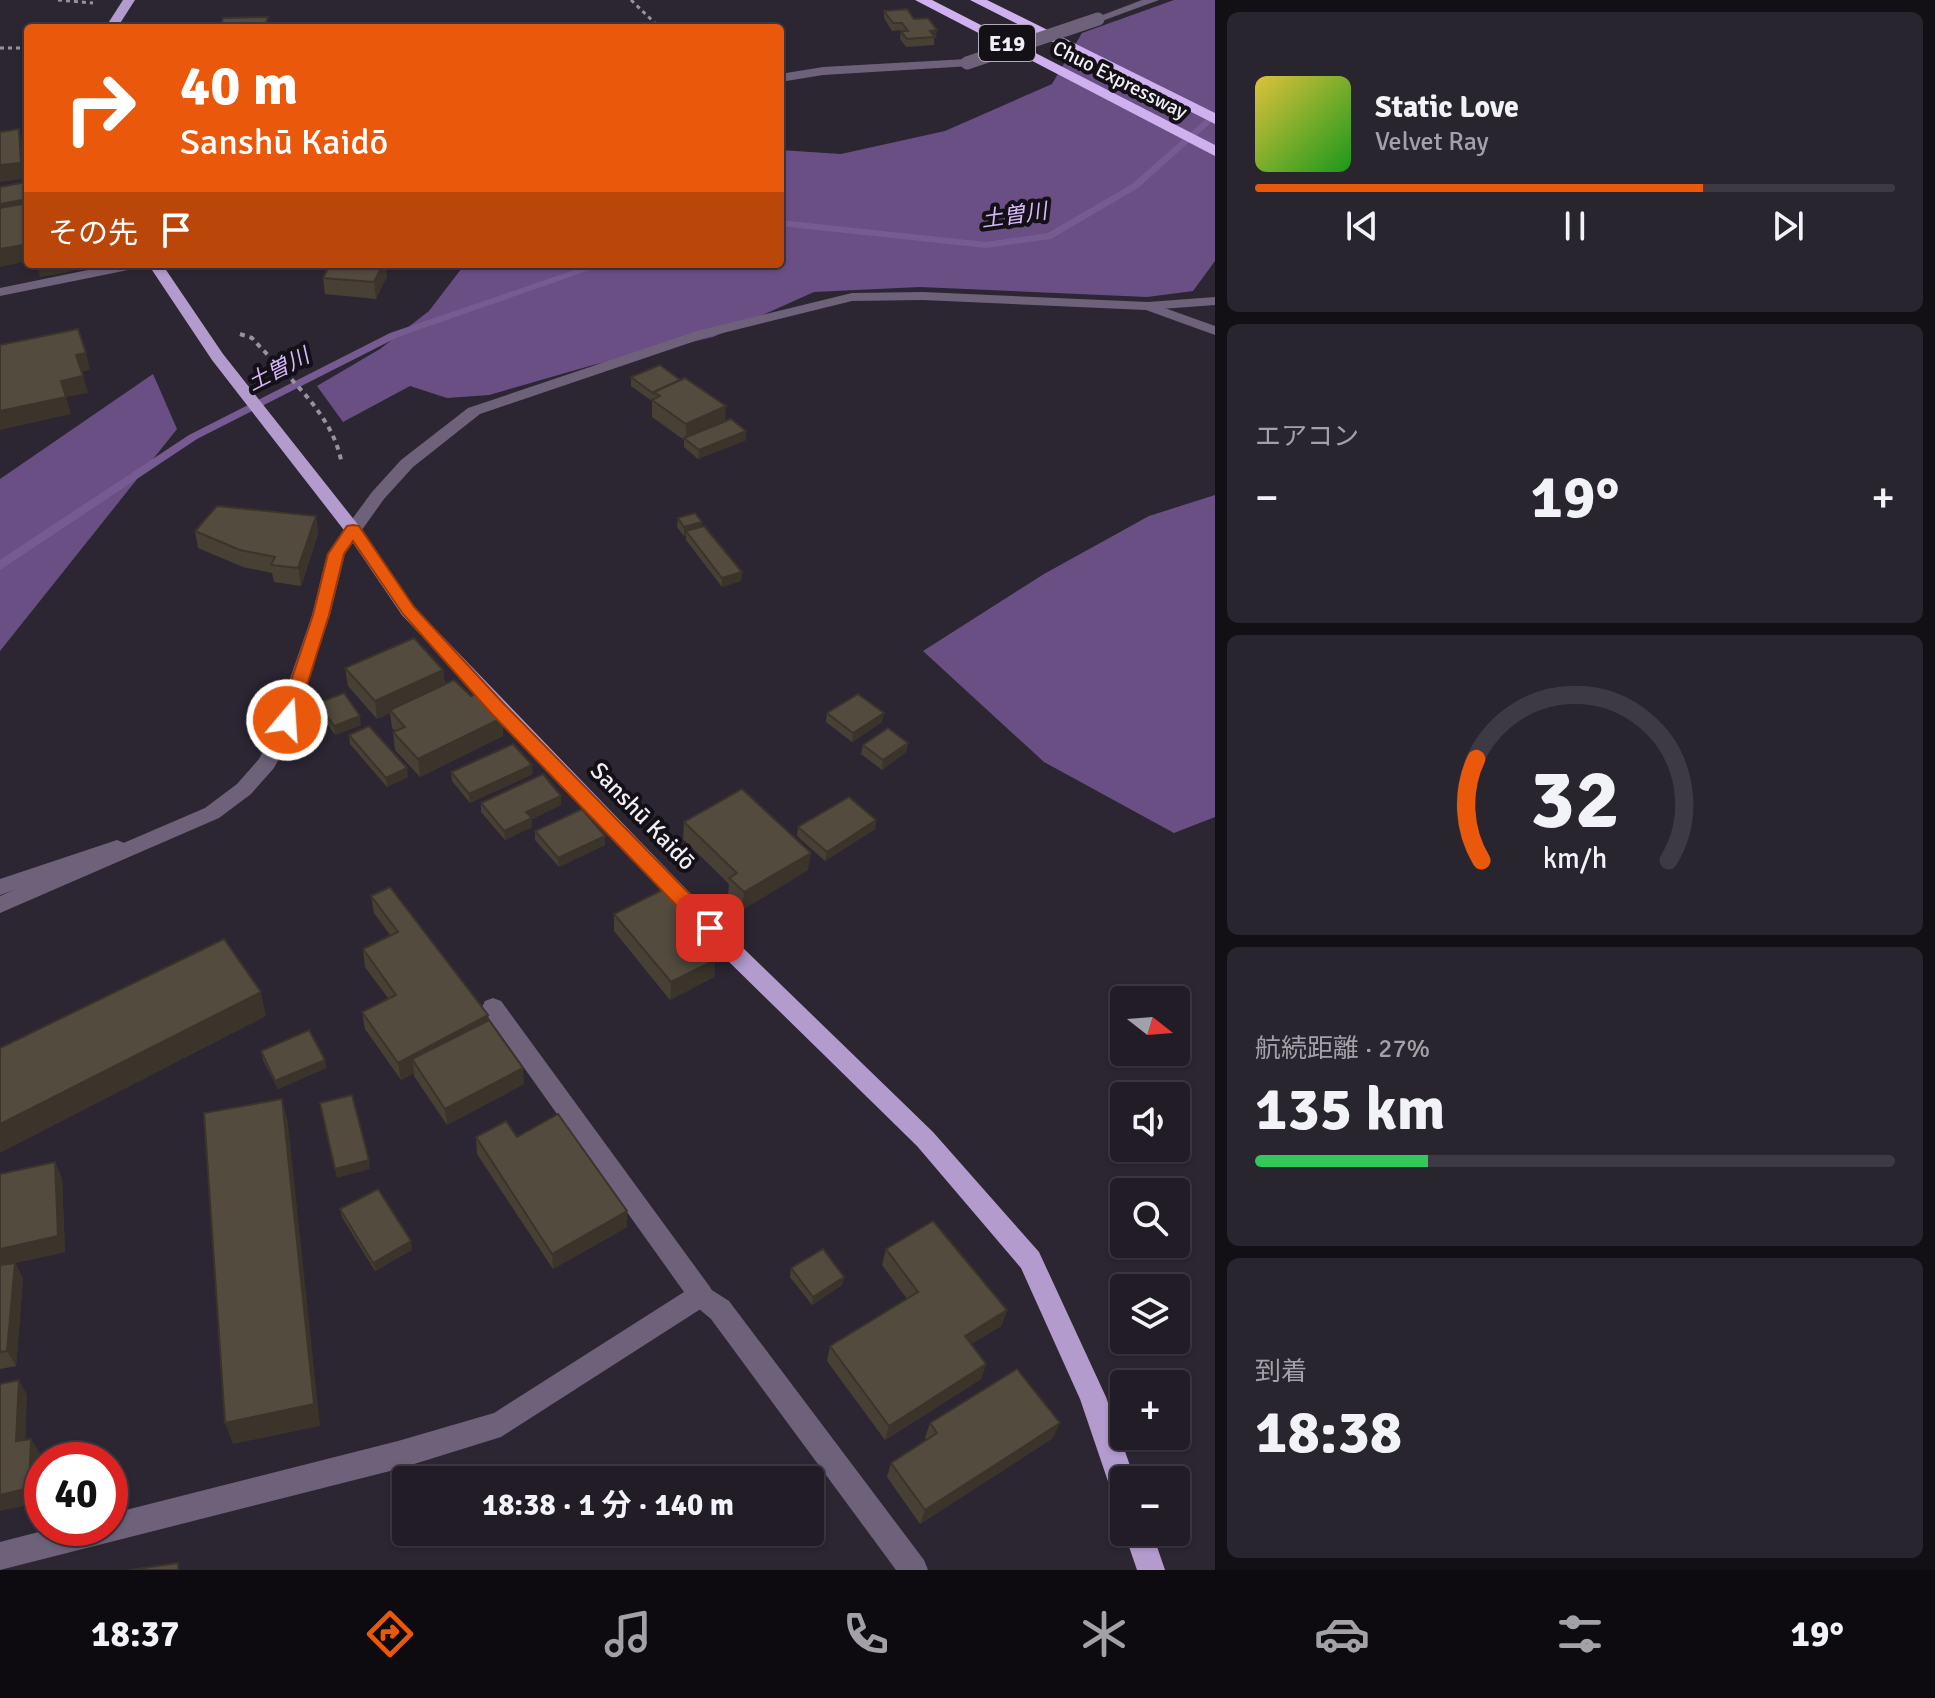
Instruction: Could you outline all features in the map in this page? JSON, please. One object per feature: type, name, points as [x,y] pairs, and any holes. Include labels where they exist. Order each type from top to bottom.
[{"type":"highway","name":"Chuo Expressway","points":[[922,0],[1215,151]]},
{"type":"highway","name":"Chuo Expressway","points":[[977,0],[1215,119]]},
{"type":"main road","points":[[114,24],[129,0]]},
{"type":"main road","name":"Sanshū Kaidō","points":[[158,268],[217,357],[353,530],[408,611],[750,970],[925,1139],[1030,1260],[1093,1397],[1116,1466]]},
{"type":"main road","points":[[1143,1546],[1151,1570]]},
{"type":"street","points":[[784,77],[823,71],[967,63],[1153,0]]},
{"type":"street","points":[[0,292],[118,268]]},
{"type":"street","points":[[0,905],[212,813],[244,789],[267,763],[287,720],[321,615],[336,554],[371,502],[390,481],[443,430],[474,411],[702,334],[852,297],[923,296],[1148,306],[1215,301]]},
{"type":"street","points":[[1148,306],[1215,331]]},
{"type":"street","points":[[0,887],[181,827]]},
{"type":"street","points":[[493,1007],[701,1295],[720,1310],[914,1570]]},
{"type":"street","points":[[0,1556],[383,1459],[501,1424],[701,1295]]},
{"type":"path","points":[[631,0],[656,24]]},
{"type":"path","points":[[0,48],[24,48]]},
{"type":"path","points":[[252,338],[328,426]]},
{"type":"shaded area","points":[[1174,0],[1215,0],[1215,261],[1193,291],[1147,297],[920,287],[814,292],[713,337],[593,365],[489,395],[447,398],[410,386],[343,422],[317,386],[380,349],[429,311],[462,268],[784,268],[784,150],[841,154],[945,131],[1052,84],[1082,33]]},
{"type":"shaded area","points":[[153,374],[177,429],[0,651],[0,479]]},
{"type":"shaded area","points":[[1215,495],[1215,817],[1174,833],[1044,762],[923,651],[1044,574],[1149,516]]},
{"type":"building","points":[[907,9],[914,19],[928,18],[937,30],[930,31],[935,37],[907,39],[901,31],[908,31],[902,23],[893,23],[884,11]]},
{"type":"building","points":[[268,17],[266,24],[221,24],[223,18]]},
{"type":"building","points":[[19,129],[21,163],[0,165],[0,132]]},
{"type":"building","points":[[24,182],[24,200],[0,204],[0,187]]},
{"type":"building","points":[[24,204],[24,245],[0,249],[0,208]]},
{"type":"building","points":[[328,268],[381,268],[374,282],[323,278]]},
{"type":"building","points":[[78,329],[86,353],[76,355],[83,376],[61,381],[66,397],[0,411],[0,345]]},
{"type":"building","points":[[660,365],[680,380],[654,394],[631,377]]},
{"type":"building","points":[[685,378],[726,406],[686,424],[652,400],[660,396],[654,392]]},
{"type":"building","points":[[731,419],[746,431],[699,450],[684,438]]},
{"type":"building","points":[[217,506],[316,516],[298,568],[271,565],[275,557],[240,550],[195,531]]},
{"type":"building","points":[[695,513],[702,522],[684,527],[678,518]]},
{"type":"building","points":[[704,526],[742,572],[722,578],[686,531]]},
{"type":"building","points":[[414,638],[443,670],[375,701],[345,668]]},
{"type":"building","points":[[454,680],[471,696],[478,693],[502,718],[418,759],[393,732],[405,727],[390,710]]},
{"type":"building","points":[[344,693],[360,716],[334,726],[318,703]]},
{"type":"building","points":[[858,694],[884,713],[853,733],[827,713]]},
{"type":"building","points":[[369,726],[407,768],[386,778],[349,735]]},
{"type":"building","points":[[888,728],[908,743],[883,760],[863,745]]},
{"type":"building","points":[[513,744],[532,765],[469,794],[451,772]]},
{"type":"building","points":[[543,774],[561,796],[526,812],[532,818],[504,831],[481,803]]},
{"type":"building","points":[[742,789],[811,853],[744,892],[729,878],[737,873],[684,822]]},
{"type":"building","points":[[849,797],[876,820],[827,852],[798,827]]},
{"type":"building","points":[[582,809],[605,836],[558,858],[535,831]]},
{"type":"building","points":[[390,887],[488,1015],[398,1063],[362,1012],[396,995],[363,949],[398,932],[371,896]]},
{"type":"building","points":[[664,889],[704,935],[697,938],[715,960],[671,982],[614,914]]},
{"type":"building","points":[[224,939],[261,992],[0,1124],[0,1048]]},
{"type":"building","points":[[489,1020],[523,1068],[445,1109],[412,1059]]},
{"type":"building","points":[[309,1030],[325,1060],[275,1081],[261,1051]]},
{"type":"building","points":[[352,1095],[369,1160],[335,1169],[320,1103]]},
{"type":"building","points":[[282,1099],[314,1404],[225,1423],[204,1113]]},
{"type":"building","points":[[558,1114],[627,1211],[552,1254],[476,1137],[506,1121],[517,1137]]},
{"type":"building","points":[[55,1162],[58,1236],[0,1249],[0,1174]]},
{"type":"building","points":[[378,1189],[411,1241],[373,1263],[340,1209]]},
{"type":"building","points":[[933,1221],[1007,1310],[965,1336],[986,1364],[889,1426],[830,1346],[918,1292],[886,1249]]},
{"type":"building","points":[[823,1249],[844,1277],[813,1297],[791,1268]]},
{"type":"building","points":[[15,1263],[7,1351],[0,1352],[0,1265]]},
{"type":"building","points":[[1017,1369],[1060,1423],[925,1510],[891,1463],[937,1433],[930,1423]]},
{"type":"building","points":[[19,1380],[16,1441],[31,1439],[31,1442],[24,1442],[24,1489],[0,1495],[0,1384]]},
{"type":"building","points":[[178,1563],[178,1570],[130,1570]]},
{"type":"waterway","name":"土曽川","points":[[784,223],[986,245],[1051,236],[1135,186],[1215,114]]},
{"type":"waterway","name":"土曽川","points":[[0,566],[193,437],[394,335],[590,268]]},
{"type":"route","points":[[287,720],[321,615],[336,554],[353,530],[408,611],[710,928]]}]
